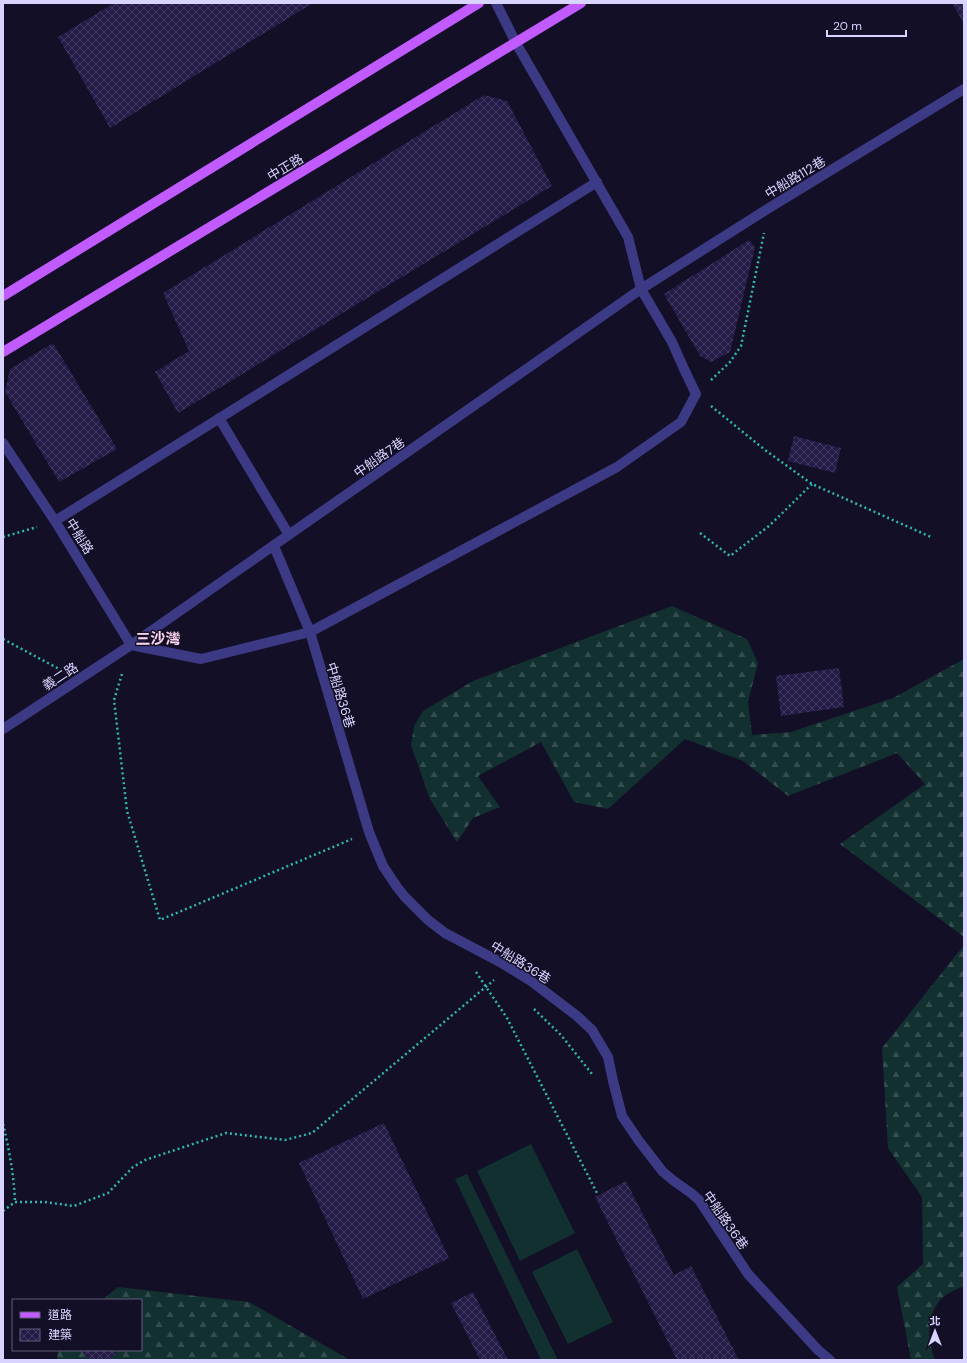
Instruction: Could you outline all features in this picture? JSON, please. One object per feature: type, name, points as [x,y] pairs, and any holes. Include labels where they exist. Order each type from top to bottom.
[{"type":"main road","points":[[3,296],[479,3]]},
{"type":"main road","name":"中正路","points":[[3,352],[581,3]]},
{"type":"street","points":[[131,645],[201,659],[310,632],[618,467],[681,422],[696,394],[672,342],[641,289],[628,237],[516,43],[496,3]]},
{"type":"street","name":"中船路112巷","points":[[641,289],[769,208],[964,89]]},
{"type":"street","points":[[55,521],[597,182]]},
{"type":"street","name":"中船路7巷","points":[[131,645],[641,289]]},
{"type":"street","points":[[219,418],[290,535]]},
{"type":"street","name":"中船路","points":[[3,443],[55,521],[131,645]]},
{"type":"street","name":"中船路36巷","points":[[274,546],[310,632],[369,832],[383,866],[397,887],[428,920],[445,934],[500,962],[532,981],[577,1016],[592,1030],[608,1057],[622,1116],[639,1141],[663,1172],[699,1200],[748,1274],[818,1350],[830,1360]]},
{"type":"street","name":"義二路","points":[[3,729],[131,645]]},
{"type":"path","points":[[769,208],[741,346],[730,362],[696,394],[765,450],[812,484],[931,537]]},
{"type":"path","points":[[700,533],[730,556],[769,526],[812,484]]},
{"type":"path","points":[[3,537],[55,521]]},
{"type":"path","points":[[3,639],[79,679]]},
{"type":"path","points":[[131,645],[114,700],[127,811],[160,920],[369,832]]},
{"type":"path","points":[[3,1211],[15,1202],[46,1202],[74,1206],[108,1193],[133,1167],[145,1160],[226,1133],[286,1140],[312,1133],[497,978]]},
{"type":"path","points":[[486,986],[507,1018],[598,1194]]},
{"type":"path","points":[[532,1007],[561,1035],[592,1075]]},
{"type":"path","points":[[3,1124],[10,1156],[15,1202]]},
{"type":"green space","points":[[672,606],[747,639],[758,663],[748,702],[752,735],[791,732],[893,698],[964,659],[964,937],[840,844],[925,784],[897,753],[788,796],[743,761],[685,739],[608,809],[574,802],[541,742],[478,776],[500,807],[473,818],[457,842],[430,799],[411,745],[414,726],[423,711],[473,681]]},
{"type":"green space","points":[[964,945],[964,1286],[943,1297],[934,1309],[931,1316],[929,1331],[935,1360],[911,1360],[897,1287],[923,1264],[922,1197],[888,1148],[882,1048]]},
{"type":"green space","points":[[531,1144],[575,1233],[520,1261],[477,1171]]},
{"type":"green space","points":[[467,1174],[558,1360],[541,1360],[455,1179]]},
{"type":"green space","points":[[577,1249],[613,1322],[568,1344],[532,1272]]},
{"type":"green space","points":[[118,1287],[249,1302],[350,1360],[57,1360],[58,1351],[142,1351],[142,1299],[103,1299]]},
{"type":"building","points":[[114,3],[313,3],[110,128],[58,37]]},
{"type":"building","points":[[952,3],[964,3],[964,24]]},
{"type":"building","points":[[484,95],[507,101],[552,186],[178,413],[155,372],[189,351],[163,293]]},
{"type":"building","points":[[749,240],[755,247],[730,352],[711,362],[700,356],[664,294]]},
{"type":"building","points":[[53,343],[117,449],[59,482],[5,392],[10,369]]},
{"type":"building","points":[[794,436],[841,448],[835,473],[788,461]]},
{"type":"building","points":[[839,668],[844,707],[781,716],[776,676]]},
{"type":"building","points":[[384,1123],[449,1258],[363,1299],[299,1163]]},
{"type":"building","points":[[626,1181],[674,1275],[691,1266],[739,1360],[677,1360],[595,1197]]},
{"type":"building","points":[[473,1292],[508,1360],[480,1360],[451,1303]]},
{"type":"building","points":[[82,1351],[118,1351],[108,1360],[91,1360],[86,1357]]},
{"type":"district","name":"三沙灣","points":[[158,639]]}]
